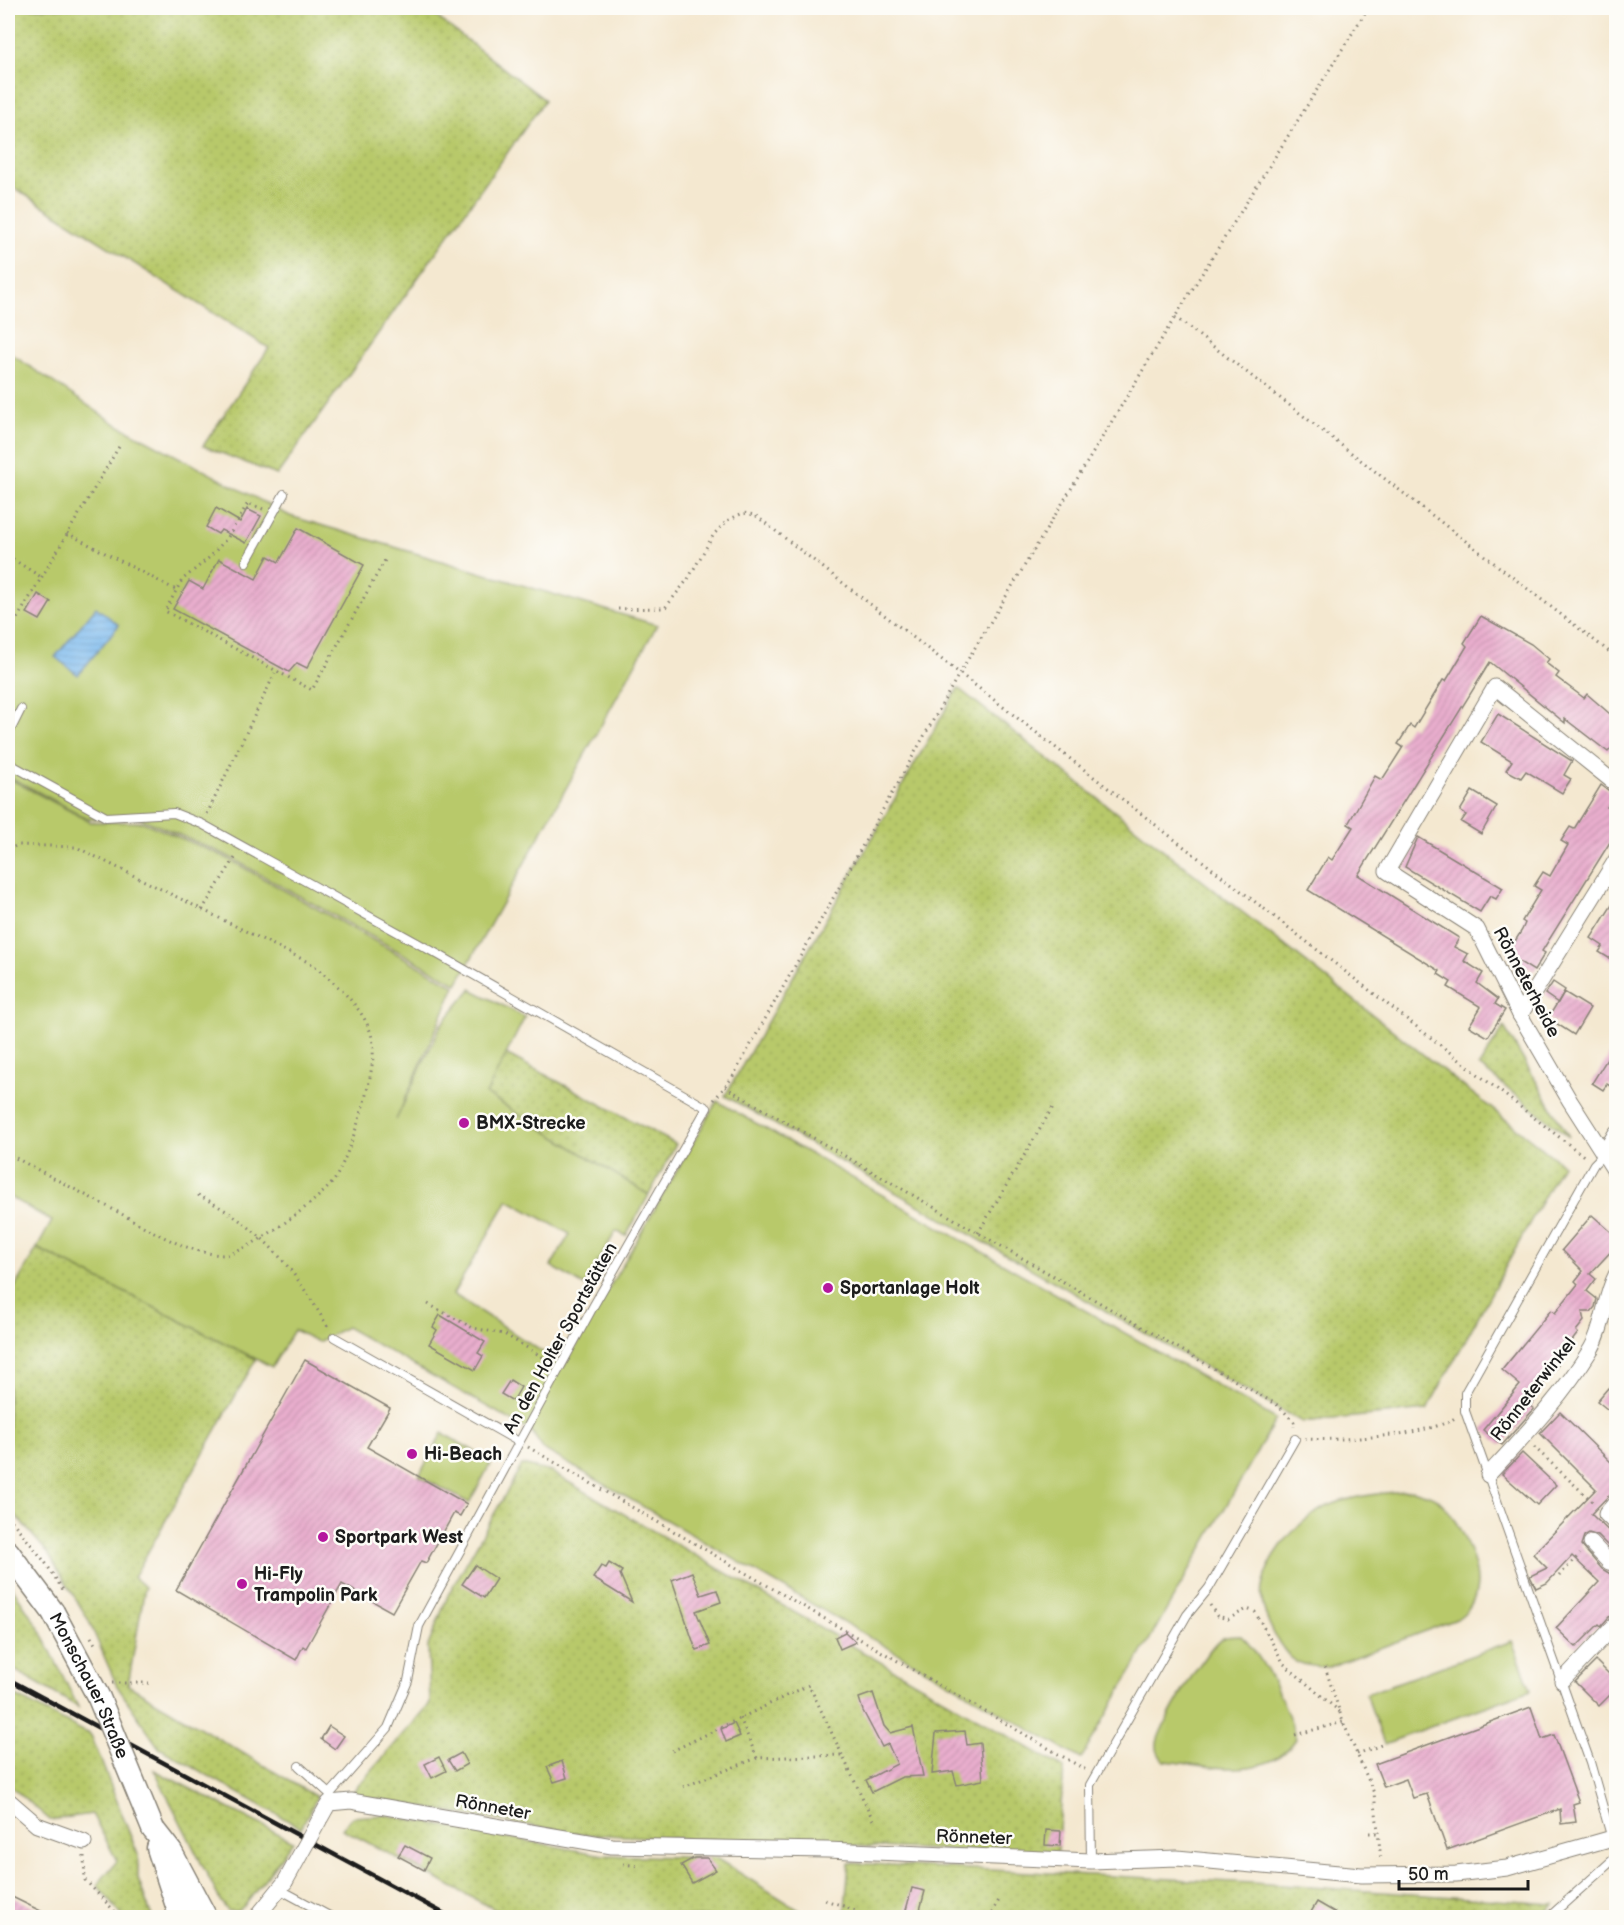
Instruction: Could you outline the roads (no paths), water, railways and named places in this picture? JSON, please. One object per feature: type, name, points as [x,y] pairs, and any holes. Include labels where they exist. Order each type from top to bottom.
[{"type":"main road","name":"Monschauer Straße","points":[[8,1552],[53,1612],[99,1698],[153,1829],[161,1861],[181,1917]]},
{"type":"main road","name":"Monschauer Straße","points":[[153,1829],[171,1852],[206,1917]]},
{"type":"street","name":"Rönneterheide","points":[[1617,784],[1495,687],[1387,871],[1477,929],[1520,1015],[1599,1159],[1617,1173]]},
{"type":"street","points":[[1520,1015],[1617,860]]},
{"type":"street","points":[[1599,1159],[1617,1133]]},
{"type":"street","name":"Rönneterwinkel","points":[[1488,1475],[1523,1437],[1592,1348],[1614,1285]]},
{"type":"street","points":[[1611,1519],[1617,1502]]},
{"type":"street","points":[[1591,1543],[1609,1562],[1617,1564]]},
{"type":"street","points":[[1562,1681],[1617,1624]]},
{"type":"street","points":[[8,1800],[37,1825],[84,1842]]},
{"type":"street","name":"Rönneter","points":[[328,1802],[351,1801],[612,1846],[1091,1861],[1177,1858],[1383,1875],[1456,1874],[1507,1868],[1614,1838]]},
{"type":"street","points":[[269,1917],[328,1802]]},
{"type":"street","points":[[256,1917],[283,1886]]},
{"type":"lane","points":[[246,562],[284,494]]},
{"type":"lane","points":[[8,735],[21,709]]},
{"type":"lane","name":"An den Holter Sportstätten","points":[[8,763],[106,817],[174,813],[202,824],[707,1108],[560,1368],[419,1626],[408,1681],[388,1728],[328,1802]]},
{"type":"lane","points":[[1599,1159],[1465,1393],[1465,1411],[1590,1761],[1614,1838]]},
{"type":"lane","points":[[334,1337],[519,1442]]},
{"type":"lane","points":[[1091,1861],[1090,1785],[1187,1615],[1209,1588],[1295,1439]]},
{"type":"lane","points":[[299,1766],[328,1802]]},
{"type":"lane","points":[[1548,1917],[1617,1857]]},
{"type":"lane","points":[[283,1886],[333,1917]]},
{"type":"water","points":[[96,607],[119,625],[78,675],[55,657]]},
{"type":"railway","points":[[8,1679],[452,1918]]},
{"type":"place","name":"BMX-Strecke","points":[[464,1123]]},
{"type":"place","name":"Sportanlage Holt","points":[[828,1288]]},
{"type":"place","name":"Hi-Beach","points":[[412,1454]]},
{"type":"place","name":"Sportpark West","points":[[323,1537]]},
{"type":"place","name":"Hi-Fly Trampolin Park","points":[[242,1584]]}]
